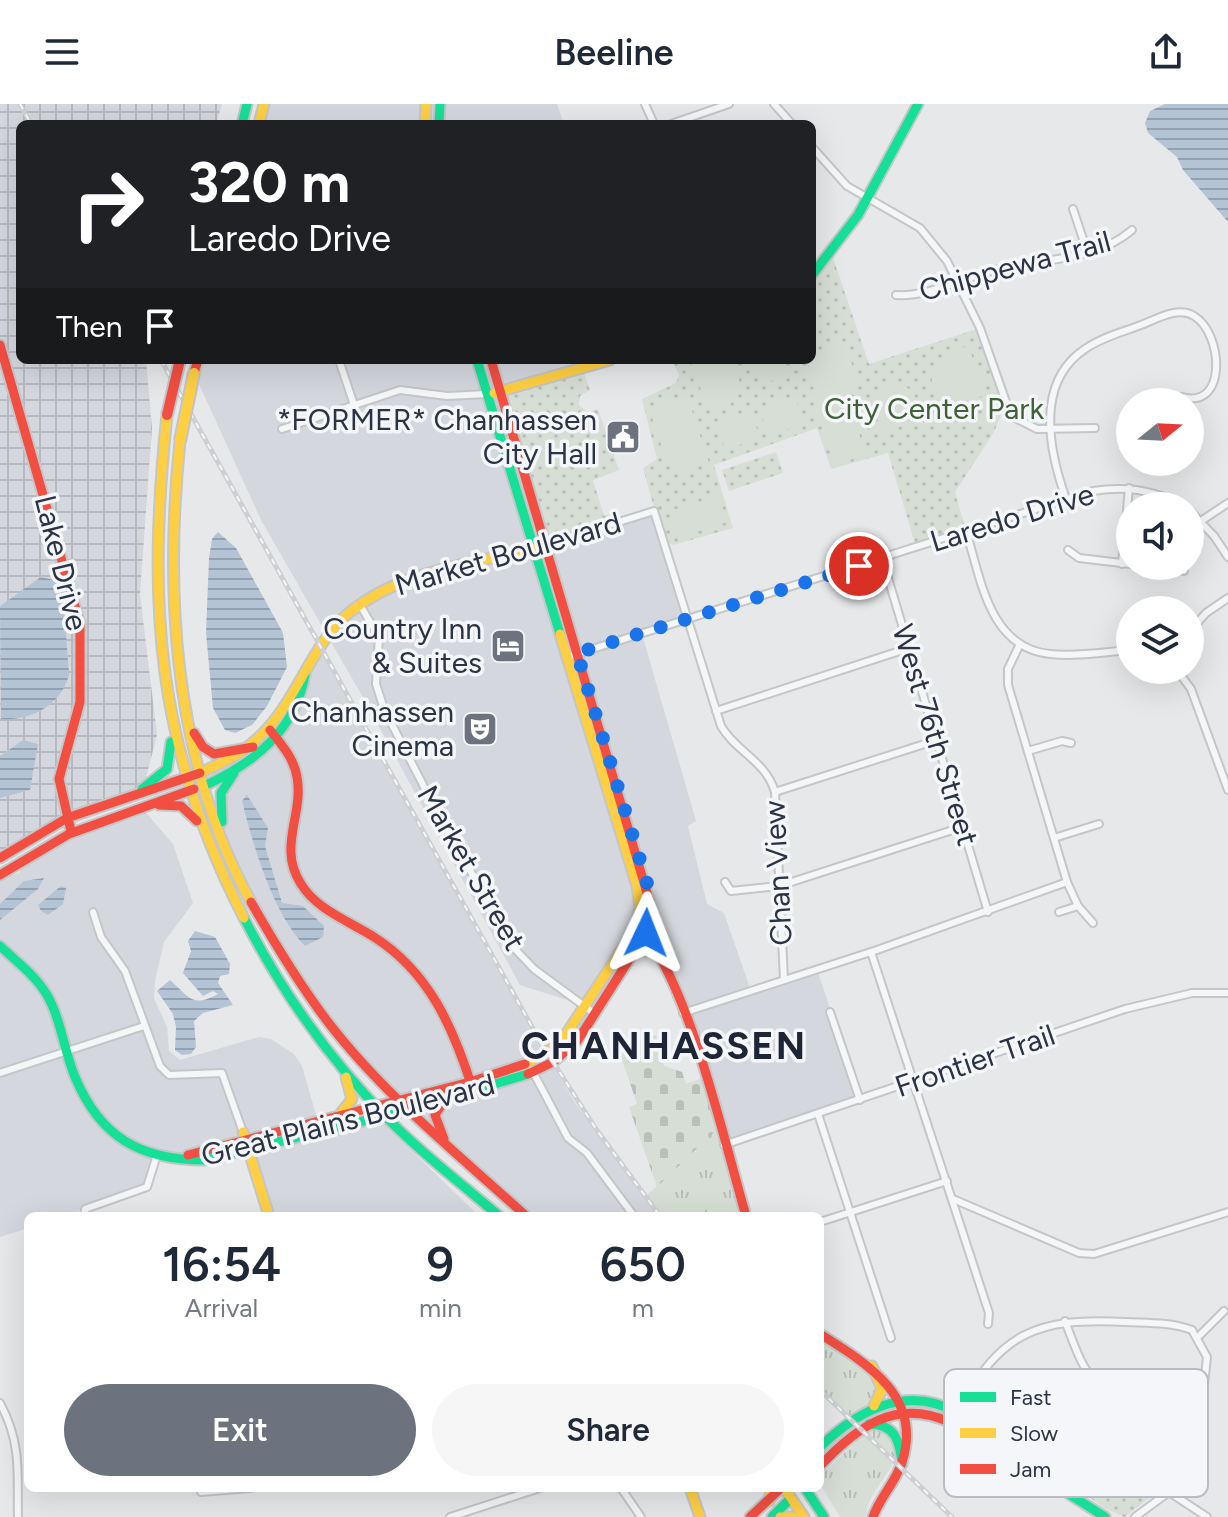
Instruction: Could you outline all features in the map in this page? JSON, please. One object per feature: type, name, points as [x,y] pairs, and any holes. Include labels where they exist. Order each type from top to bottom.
[{"type":"street","points":[[683,120],[729,104]]},
{"type":"street","points":[[774,104],[788,120]]},
{"type":"street","points":[[816,271],[832,255],[869,198],[918,104]]},
{"type":"street","points":[[816,151],[847,186],[920,228],[947,261],[980,328],[1005,407],[1027,426],[1095,428]]},
{"type":"street","points":[[1073,209],[1087,251]]},
{"type":"street","name":"Chippewa Trail","points":[[896,295],[912,296],[991,270],[1044,263],[1120,240],[1132,230]]},
{"type":"street","points":[[1066,499],[1052,453],[1050,407],[1061,372],[1082,350],[1098,341],[1182,312],[1198,318],[1221,368],[1212,389],[1204,393]]},
{"type":"street","name":"Lake Drive","points":[[0,345],[80,624],[80,702],[59,779],[71,831]]},
{"type":"street","points":[[179,364],[167,415],[156,492],[153,562],[158,651],[170,720],[207,840]]},
{"type":"street","points":[[197,364],[180,441],[172,511],[170,575],[176,654],[186,713],[204,786],[231,855],[286,963],[327,1021],[408,1110],[521,1212]]},
{"type":"street","points":[[340,364],[354,405]]},
{"type":"street","points":[[478,364],[533,548],[572,655],[647,883],[641,930],[665,961],[745,1212]]},
{"type":"street","points":[[492,364],[545,545],[572,655]]},
{"type":"street","points":[[282,429],[409,389],[447,396],[500,393],[597,364]]},
{"type":"street","points":[[1129,488],[1129,492]]},
{"type":"street","name":"Laredo Drive","points":[[572,655],[1093,491],[1129,488],[1151,492]]},
{"type":"street","points":[[1204,519],[1228,503]]},
{"type":"street","name":"Market Boulevard","points":[[0,875],[71,831],[234,773],[295,709],[305,675],[321,646],[360,605],[408,578],[464,561],[510,556],[654,511]]},
{"type":"street","name":"Chan View","points":[[654,511],[716,711],[727,735],[771,777],[775,792],[784,980]]},
{"type":"street","points":[[1204,525],[1228,557]]},
{"type":"street","points":[[966,531],[991,610],[1002,630],[1020,644],[1051,654],[1116,651]]},
{"type":"street","points":[[1068,550],[1079,558],[1116,563]]},
{"type":"street","name":"West 76th Street","points":[[882,558],[988,912]]},
{"type":"street","points":[[1204,615],[1228,598]]},
{"type":"street","name":"Market Street","points":[[360,605],[379,637],[376,684],[384,709],[439,816],[523,959],[591,1010]]},
{"type":"street","points":[[1020,644],[1008,669],[1008,685],[1067,882],[1078,906],[1093,923]]},
{"type":"street","points":[[716,711],[909,648]]},
{"type":"street","points":[[1187,684],[1228,790]]},
{"type":"street","points":[[186,713],[195,736],[209,752],[227,754],[253,747]]},
{"type":"street","points":[[128,797],[153,783],[168,767],[170,720]]},
{"type":"street","points":[[273,733],[293,758],[298,775],[299,803],[288,845],[298,880],[325,907],[381,941],[422,978],[445,1012],[471,1086]]},
{"type":"street","name":"Market Boulevard","points":[[0,858],[67,818],[200,773],[253,747],[273,733]]},
{"type":"street","points":[[775,792],[937,740]]},
{"type":"street","points":[[1028,751],[1062,741],[1071,743]]},
{"type":"street","points":[[231,855],[219,805],[221,793],[234,773]]},
{"type":"street","points":[[141,807],[171,804],[185,808],[195,818],[263,960],[337,1061],[385,1116],[494,1212]]},
{"type":"street","points":[[1054,838],[1099,824]]},
{"type":"street","points":[[725,882],[731,891],[779,886],[962,827]]},
{"type":"street","points":[[683,1013],[871,952],[1067,882]]},
{"type":"street","points":[[1059,912],[1078,906]]},
{"type":"street","points":[[93,912],[101,937],[125,971],[153,1054],[169,1075],[222,1073],[268,1212]]},
{"type":"street","name":"Great Plains Boulevard","points":[[591,1010],[641,930]]},
{"type":"street","name":"Great Plains Boulevard","points":[[157,1155],[184,1161],[376,1106],[471,1086],[530,1068],[559,1045],[591,1010],[633,956],[641,930]]},
{"type":"street","points":[[0,946],[26,969],[48,996],[85,1099],[103,1125],[133,1147],[157,1155],[147,1187],[86,1209],[85,1212]]},
{"type":"street","points":[[633,956],[650,950],[665,961]]},
{"type":"street","points":[[871,952],[989,1313],[988,1324]]},
{"type":"street","name":"Frontier Trail","points":[[724,1145],[1150,1001],[1192,993],[1228,993]]},
{"type":"street","points":[[830,1012],[860,1100]]},
{"type":"street","points":[[0,1073],[144,1026]]},
{"type":"street","points":[[337,1061],[353,1094],[350,1105],[338,1117]]},
{"type":"street","points":[[530,1068],[568,1138],[587,1153],[631,1212]]},
{"type":"street","name":"Great Plains Boulevard","points":[[244,1142],[385,1116],[445,1099],[471,1086]]},
{"type":"street","points":[[445,1099],[436,1112],[436,1124],[455,1153]]},
{"type":"street","points":[[818,1114],[891,1338]]},
{"type":"street","points":[[824,1221],[947,1181]]},
{"type":"street","points":[[953,1199],[1079,1253],[1094,1254],[1228,1212]]},
{"type":"street","points":[[1198,1337],[1224,1311]]},
{"type":"street","points":[[1065,1321],[1085,1369]]},
{"type":"street","points":[[987,1369],[1002,1348],[1040,1328],[1065,1321],[1177,1325],[1198,1337],[1207,1357],[1206,1369]]},
{"type":"street","points":[[824,1336],[872,1366],[902,1400],[907,1441],[902,1464],[873,1517]]},
{"type":"street","points":[[872,1366],[882,1389],[874,1406]]},
{"type":"street","points":[[824,1443],[850,1418],[874,1406],[902,1400],[944,1409]]},
{"type":"street","points":[[0,1403],[24,1471],[18,1517]]},
{"type":"street","points":[[824,1462],[863,1424],[880,1417],[905,1413],[944,1421]]},
{"type":"street","points":[[863,1424],[882,1424],[894,1430],[901,1446],[902,1464]]},
{"type":"street","points":[[450,1517],[528,1492]]},
{"type":"street","points":[[624,1492],[641,1517]]},
{"type":"street","points":[[691,1492],[700,1517]]},
{"type":"street","points":[[769,1501],[771,1492]]},
{"type":"street","points":[[750,1517],[783,1492]]},
{"type":"street","points":[[772,1517],[784,1492]]},
{"type":"street","points":[[786,1492],[804,1517]]},
{"type":"street","points":[[805,1492],[824,1517]]},
{"type":"street","points":[[1075,1497],[1105,1517]]},
{"type":"street","points":[[1135,1517],[1162,1497]]},
{"type":"street","points":[[1177,1497],[1207,1517]]},
{"type":"street","points":[[780,1517],[793,1517]]},
{"type":"shaded area","points":[[0,104],[222,104],[217,120],[16,120],[16,364],[146,364],[152,428],[140,594],[157,735],[142,793],[67,818],[0,858]]},
{"type":"shaded area","points":[[264,104],[557,104],[563,120],[260,120]]},
{"type":"shaded area","points":[[197,364],[595,364],[488,394],[639,904],[636,928],[586,1006],[520,985],[361,694],[261,520],[194,373]]},
{"type":"shaded area","points":[[654,511],[688,619],[642,634],[696,821],[688,826],[707,904],[724,913],[751,991],[817,969],[860,1100],[724,1145],[683,1013],[649,935],[649,904],[545,545]]},
{"type":"shaded area","points":[[321,646],[495,966],[575,1103],[658,1212],[524,1212],[342,1038],[262,918],[226,836],[220,813],[234,773],[287,722]]},
{"type":"shaded area","points":[[141,807],[173,844],[193,903],[164,942],[155,981],[154,998],[167,1027],[169,1051],[180,1060],[259,1037],[271,1039],[294,1054],[302,1066],[318,1122],[189,1155],[157,1155],[144,1188],[75,1212],[24,1212],[24,1229],[0,1237],[0,879],[19,873],[32,852]]},
{"type":"shaded area","points":[[378,1118],[475,1212],[269,1212],[247,1151]]},
{"type":"green space","name":"City Center Park","points":[[832,255],[869,364],[980,328],[1005,405],[994,432],[955,492],[966,531],[916,547],[888,453],[831,469],[817,428],[714,465],[733,528],[673,545],[663,540],[643,468],[657,459],[642,399],[676,383],[679,375],[674,364],[816,364],[816,271]]},
{"type":"green space","points":[[835,345],[846,350],[860,385],[849,393],[819,398],[805,373],[810,364],[816,364],[816,356]]},
{"type":"green space","points":[[967,346],[984,382],[983,396],[941,408],[932,384],[932,370],[953,351]]},
{"type":"green space","points":[[737,364],[739,378],[733,401],[719,409],[709,409],[691,365]]},
{"type":"green space","points":[[753,364],[784,364],[788,376],[760,385]]},
{"type":"green space","points":[[582,368],[590,390],[580,396],[579,405],[587,412],[598,409],[619,470],[593,480],[604,516],[612,514],[615,523],[545,545],[500,393]]},
{"type":"green space","points":[[896,381],[914,396],[918,419],[885,433],[877,418],[877,391]]},
{"type":"green space","points":[[687,395],[709,463],[677,473],[668,465],[649,408]]},
{"type":"green space","points":[[795,396],[804,424],[768,436],[759,408]]},
{"type":"green space","name":"City Center Park","points":[[847,397],[866,455],[834,465],[816,407]]},
{"type":"green space","points":[[751,410],[760,438],[725,450],[716,422]]},
{"type":"green space","points":[[776,452],[783,473],[729,491],[722,470]]},
{"type":"green space","points":[[719,496],[727,522],[677,538],[669,511]]},
{"type":"green space","points":[[656,1035],[664,1066],[682,1072],[686,1084],[703,1078],[718,1128],[657,1187],[629,1107],[637,1104],[618,1047]]},
{"type":"green space","points":[[718,1128],[746,1212],[658,1212],[645,1197]]},
{"type":"green space","points":[[824,1337],[879,1378],[874,1406],[850,1418],[824,1393]]},
{"type":"green space","points":[[882,1427],[895,1432],[894,1458],[872,1496],[866,1517],[840,1517],[824,1491],[824,1472],[867,1431]]},
{"type":"green space","points":[[1089,1497],[1150,1497],[1125,1517]]},
{"type":"water","points":[[1165,104],[1228,104],[1228,222],[1183,170],[1177,157],[1148,133],[1145,123],[1150,111]]},
{"type":"water","points":[[218,532],[236,548],[283,633],[287,667],[267,706],[252,725],[235,733],[225,730],[213,708],[206,633],[209,558],[212,539]]},
{"type":"water","points":[[41,577],[59,581],[63,592],[69,675],[59,695],[43,709],[23,717],[1,719],[0,606]]},
{"type":"water","points":[[23,740],[38,744],[30,790],[0,798],[0,756]]},
{"type":"water","points":[[247,795],[268,828],[265,846],[282,903],[303,906],[324,926],[323,937],[305,946],[283,916],[266,878],[242,801]]},
{"type":"water","points":[[44,878],[38,889],[0,920],[0,904],[24,881]]},
{"type":"water","points":[[61,886],[66,888],[63,904],[48,915],[41,911],[38,905]]},
{"type":"water","points":[[195,931],[215,937],[230,964],[229,974],[220,976],[218,983],[233,1005],[203,1013],[194,1021],[196,1047],[191,1054],[182,1055],[175,1050],[173,1014],[157,991],[170,980],[192,999],[202,1000],[218,994],[213,991],[203,996],[183,973],[191,951],[188,941]]},
{"type":"railway","points":[[20,104],[29,120]]},
{"type":"railway","points":[[163,364],[541,1043],[596,1129],[657,1212]]},
{"type":"railway","points":[[824,1394],[952,1517]]},
{"type":"traffic: fast","points":[[243,120],[247,104]]},
{"type":"traffic: fast","points":[[439,120],[440,104]]},
{"type":"traffic: fast","points":[[816,270],[858,215],[918,104]]},
{"type":"traffic: fast","points":[[478,364],[560,634]]},
{"type":"traffic: fast","points":[[204,786],[239,767],[270,743],[292,713],[305,675]]},
{"type":"traffic: fast","points":[[142,789],[167,769],[171,742]]},
{"type":"traffic: fast","points":[[222,822],[221,793],[234,773]]},
{"type":"traffic: fast","points":[[244,918],[292,1000],[349,1076],[405,1135],[494,1212]]},
{"type":"traffic: fast","points":[[0,946],[32,975],[47,995],[75,1077],[97,1115],[125,1141],[160,1155],[204,1160],[408,1110],[528,1074]]},
{"type":"traffic: fast","points":[[824,1444],[850,1422],[884,1405],[920,1401],[944,1407]]},
{"type":"traffic: fast","points":[[869,1424],[885,1427],[894,1435],[902,1464]]},
{"type":"traffic: fast","points":[[808,1492],[824,1517]]},
{"type":"traffic: fast","points":[[1074,1497],[1105,1517]]},
{"type":"traffic: fast","points":[[772,1517],[791,1498]]},
{"type":"traffic: slow","points":[[260,120],[264,104]]},
{"type":"traffic: slow","points":[[425,120],[426,104]]},
{"type":"traffic: slow","points":[[494,393],[596,364]]},
{"type":"traffic: slow","points":[[180,441],[194,373]]},
{"type":"traffic: slow","points":[[167,415],[158,549],[159,612],[165,673],[192,794],[244,918]]},
{"type":"traffic: slow","points":[[180,441],[174,559],[175,618],[181,677],[190,735],[205,793],[225,848],[251,902]]},
{"type":"traffic: slow","points":[[200,773],[244,750],[271,725],[324,641],[350,612],[371,597],[440,570],[538,547]]},
{"type":"traffic: slow","points":[[525,1064],[559,1045],[636,928],[640,907],[637,886],[560,634]]},
{"type":"traffic: slow","points":[[338,1117],[352,1099],[346,1077]]},
{"type":"traffic: slow","points":[[243,1132],[268,1212]]},
{"type":"traffic: slow","points":[[872,1366],[882,1389],[874,1406]]},
{"type":"traffic: slow","points":[[691,1492],[700,1517]]},
{"type":"traffic: slow","points":[[769,1501],[771,1492]]},
{"type":"traffic: slow","points":[[787,1492],[804,1517]]},
{"type":"traffic: slow","points":[[780,1517],[793,1517]]},
{"type":"traffic: jam","points":[[0,345],[80,624],[80,702],[59,779],[71,831]]},
{"type":"traffic: jam","points":[[167,415],[179,364]]},
{"type":"traffic: jam","points":[[194,373],[197,364]]},
{"type":"traffic: jam","points":[[492,364],[649,900],[646,933],[578,1040],[553,1062],[528,1074]]},
{"type":"traffic: jam","points":[[270,730],[290,757],[297,777],[291,857],[301,884],[325,908],[374,937],[410,967],[447,1022],[472,1087]]},
{"type":"traffic: jam","points":[[194,733],[203,747],[214,754],[253,747]]},
{"type":"traffic: jam","points":[[0,858],[67,818],[200,773]]},
{"type":"traffic: jam","points":[[0,875],[69,834],[194,789]]},
{"type":"traffic: jam","points":[[159,805],[181,806],[197,821]]},
{"type":"traffic: jam","points":[[251,902],[307,993],[350,1049],[422,1123],[522,1212]]},
{"type":"traffic: jam","points":[[644,932],[677,992],[691,1029],[745,1212]]},
{"type":"traffic: jam","points":[[188,1155],[470,1082],[525,1064]]},
{"type":"traffic: jam","points":[[444,1139],[435,1115],[445,1099]]},
{"type":"traffic: jam","points":[[824,1337],[873,1371],[887,1385],[905,1419],[902,1462],[873,1517]]},
{"type":"traffic: jam","points":[[824,1462],[848,1439],[878,1420],[911,1413],[944,1420]]},
{"type":"traffic: jam","points":[[750,1517],[777,1492]]},
{"type":"place","name":"*FORMER* Chanhassen City Hall","points":[[623,437]]},
{"type":"place","name":"Country Inn & Suites","points":[[508,646]]},
{"type":"place","name":"Chanhassen Cinema","points":[[480,729]]},
{"type":"district","name":"CHANHASSEN","points":[[664,1046]]},
{"type":"route","points":[[646,933],[649,912],[647,883],[577,653],[859,566]]}]
